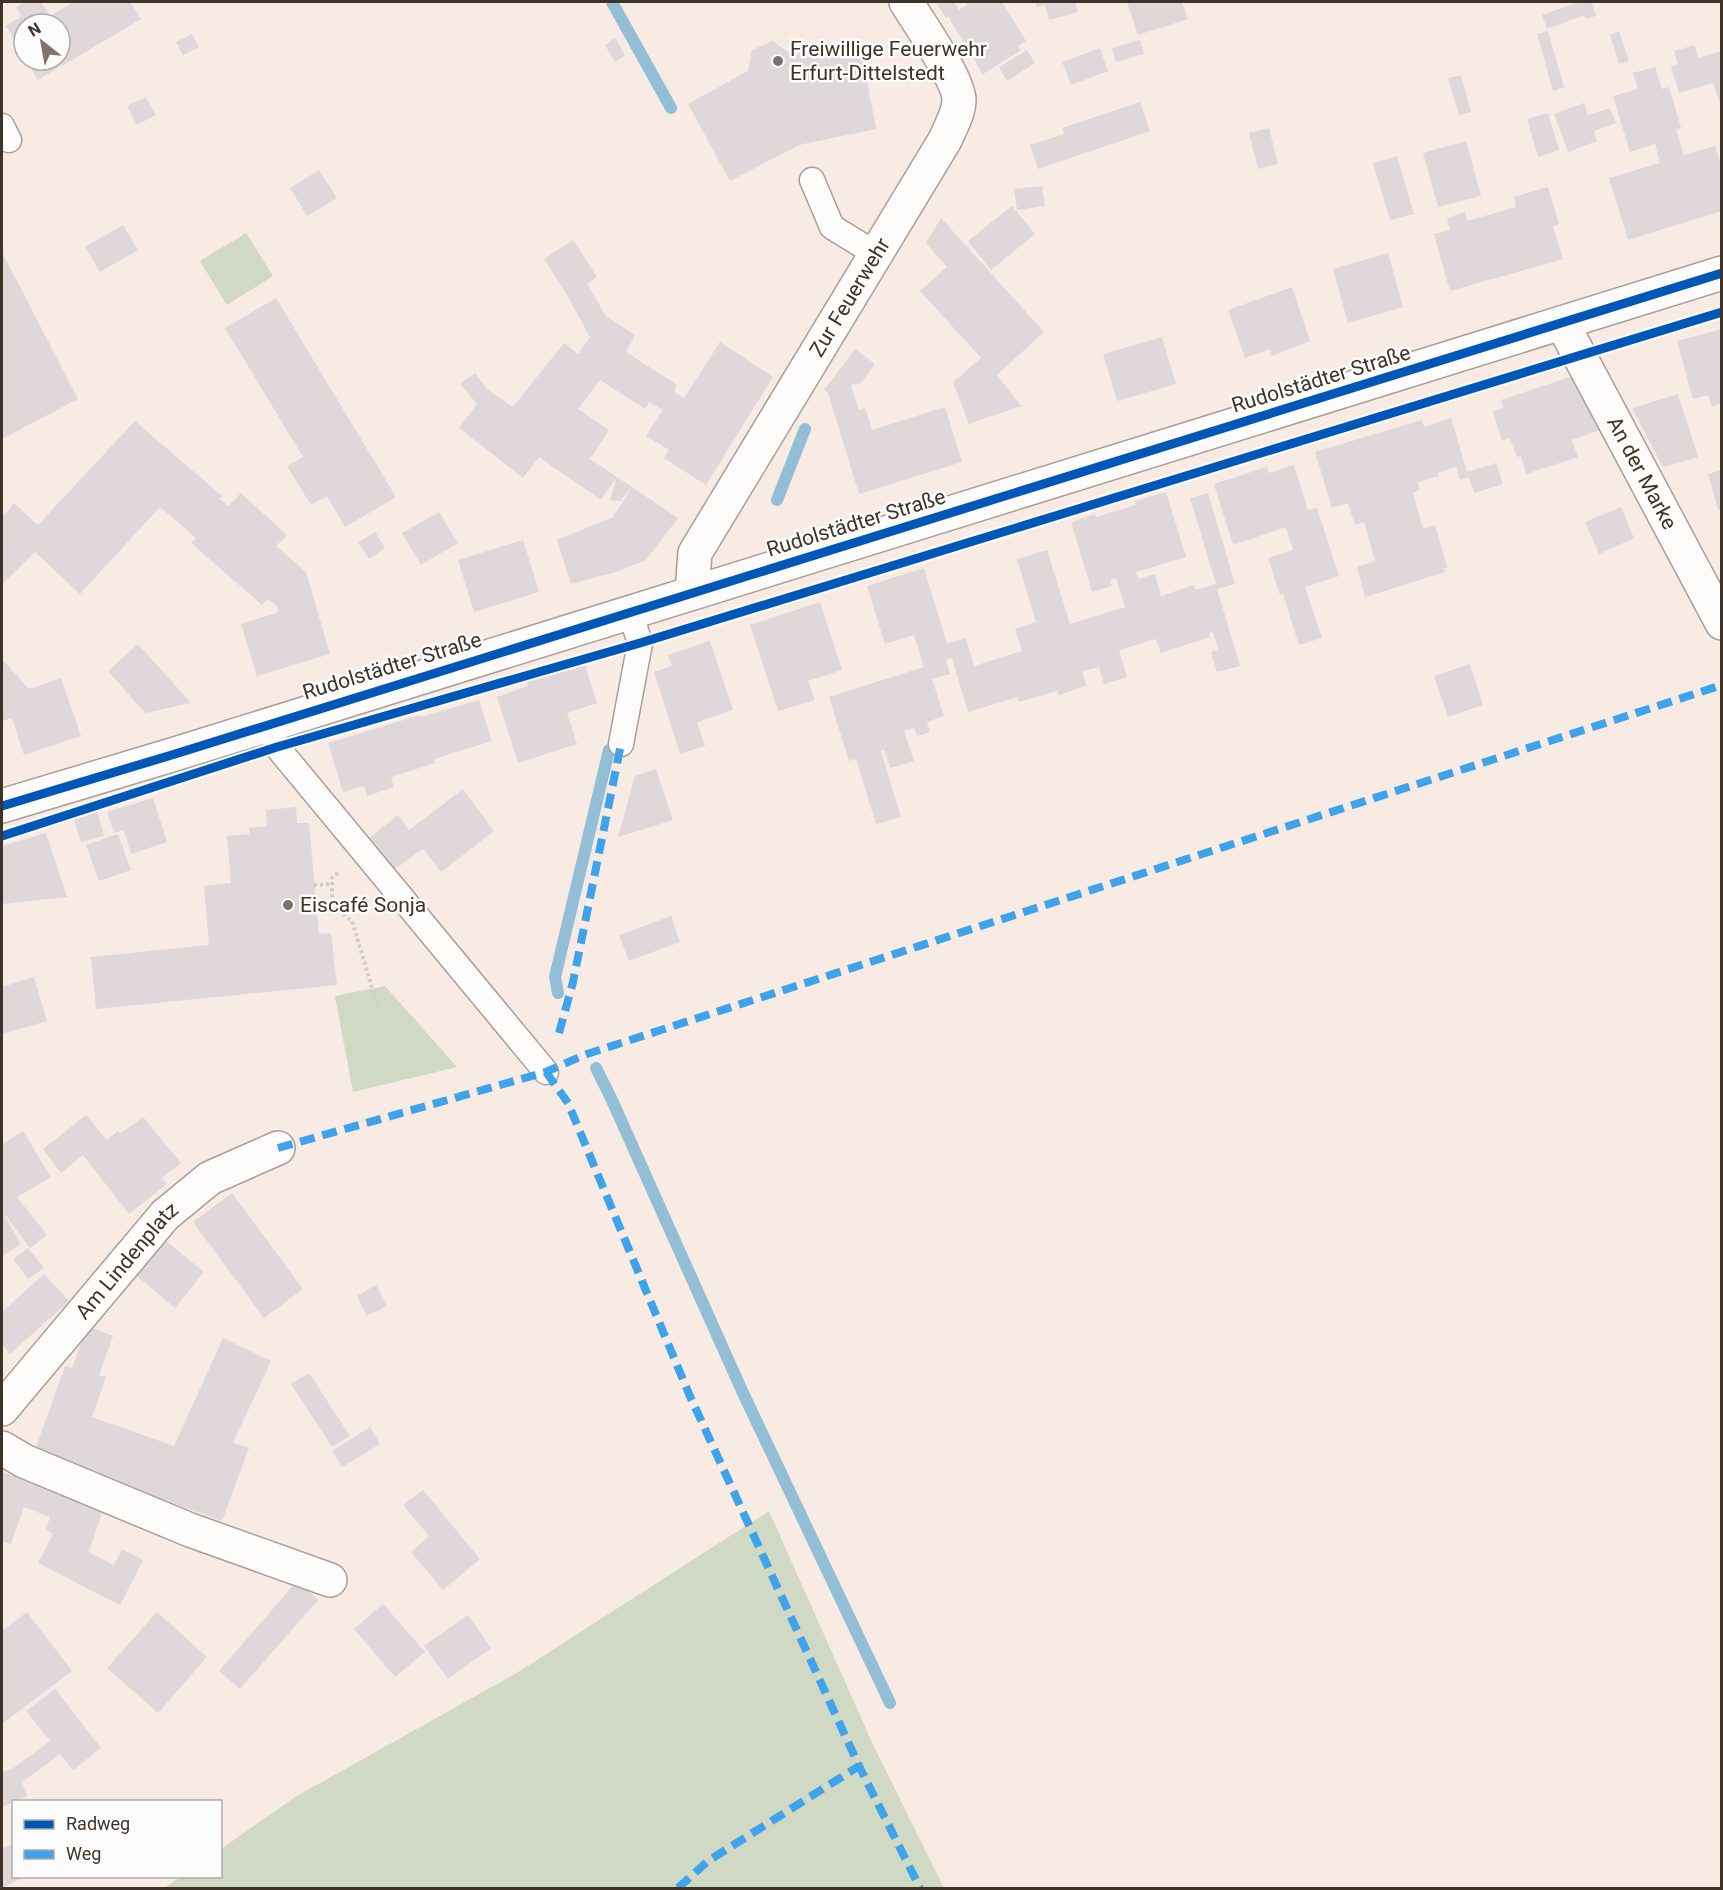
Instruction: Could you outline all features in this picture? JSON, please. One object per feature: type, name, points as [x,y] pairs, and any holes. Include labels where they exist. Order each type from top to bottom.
[{"type":"street","name":"Zur Feuerwehr","points":[[692,592],[695,553],[945,140],[954,119],[959,100],[954,81],[906,2]]},
{"type":"street","name":"Rudolstädter Straße","points":[[2,806],[1722,273]]},
{"type":"street","name":"An der Marke","points":[[1562,323],[1722,623]]},
{"type":"street","name":"Am Lindenplatz","points":[[2,1409],[165,1215],[210,1178],[278,1148]]},
{"type":"street","points":[[2,1448],[24,1461],[190,1530],[330,1580]]},
{"type":"lane","points":[[813,180],[832,227],[876,254]]},
{"type":"lane","points":[[621,744],[640,643],[630,612]]},
{"type":"lane","points":[[269,723],[277,747],[546,1072]]},
{"type":"path","points":[[363,851],[332,878],[332,898],[338,911],[352,921],[378,1008]]},
{"type":"path","points":[[314,885],[332,884]]},
{"type":"green space","points":[[246,233],[273,276],[227,305],[200,261]]},
{"type":"green space","points":[[385,986],[457,1067],[353,1092],[335,996]]},
{"type":"green space","points":[[769,1511],[875,1749],[944,1888],[164,1888],[179,1878],[222,1878],[222,1848],[295,1797],[515,1674]]},
{"type":"building","points":[[24,2],[41,2],[47,12],[19,12],[16,7]]},
{"type":"building","points":[[74,2],[130,2],[141,19],[72,60],[72,12],[57,12]]},
{"type":"building","points":[[936,2],[954,2],[959,10],[967,5],[965,2],[1002,2],[1026,41],[1018,46],[1021,50],[983,74],[948,16],[946,18]]},
{"type":"building","points":[[1035,2],[1075,2],[1078,12],[1049,20],[1045,5],[1037,7]]},
{"type":"building","points":[[1127,2],[1182,2],[1188,19],[1138,35]]},
{"type":"building","points":[[1579,2],[1591,2],[1596,16],[1585,19],[1584,15],[1547,29],[1542,15]]},
{"type":"building","points":[[12,22],[12,36],[6,26]]},
{"type":"building","points":[[1548,31],[1564,87],[1553,91],[1537,34]]},
{"type":"building","points":[[1619,31],[1629,61],[1619,64],[1610,35]]},
{"type":"building","points":[[192,34],[199,47],[183,55],[176,42]]},
{"type":"building","points":[[615,38],[625,55],[615,62],[605,45]]},
{"type":"building","points":[[1140,40],[1144,54],[1116,62],[1112,48]]},
{"type":"building","points":[[772,41],[792,55],[860,43],[876,129],[799,145],[730,181],[688,104],[748,71],[752,50]]},
{"type":"building","points":[[1695,45],[1698,58],[1722,51],[1722,108],[1713,83],[1679,93],[1671,66],[1678,64],[1674,51]]},
{"type":"building","points":[[1100,48],[1108,71],[1071,85],[1062,62]]},
{"type":"building","points":[[1027,50],[1035,63],[1007,81],[999,67]]},
{"type":"building","points":[[1655,67],[1662,89],[1669,87],[1681,128],[1676,129],[1684,155],[1715,146],[1722,169],[1722,211],[1628,240],[1609,178],[1660,163],[1655,144],[1630,152],[1613,96],[1638,89],[1633,73]]},
{"type":"building","points":[[33,72],[52,72],[38,80]]},
{"type":"building","points":[[1461,75],[1471,112],[1459,115],[1448,78]]},
{"type":"building","points":[[146,97],[156,115],[137,125],[127,106]]},
{"type":"building","points":[[1140,102],[1150,131],[1038,169],[1030,145],[1064,134],[1062,128]]},
{"type":"building","points":[[1584,103],[1588,115],[1610,108],[1616,123],[1594,131],[1597,141],[1568,152],[1554,114]]},
{"type":"building","points":[[1548,113],[1559,150],[1538,157],[1527,119]]},
{"type":"building","points":[[1269,128],[1278,164],[1258,169],[1249,133]]},
{"type":"building","points":[[1466,141],[1481,196],[1438,207],[1423,153]]},
{"type":"building","points":[[1397,156],[1414,214],[1390,220],[1373,163]]},
{"type":"building","points":[[319,170],[337,198],[307,216],[290,188]]},
{"type":"building","points":[[1042,186],[1045,206],[1017,210],[1014,189]]},
{"type":"building","points":[[1548,187],[1559,224],[1553,226],[1563,259],[1450,291],[1434,234],[1450,230],[1447,218],[1465,212],[1467,221],[1516,207],[1514,197]]},
{"type":"building","points":[[1012,206],[1035,234],[991,270],[968,241]]},
{"type":"building","points":[[941,218],[1044,332],[997,375],[1021,406],[969,424],[953,382],[981,358],[920,291],[947,267],[926,243]]},
{"type":"building","points":[[123,225],[138,250],[100,272],[85,247]]},
{"type":"building","points":[[573,240],[597,277],[587,284],[606,316],[635,335],[626,352],[677,385],[674,392],[684,398],[720,342],[773,377],[706,485],[664,458],[669,450],[646,436],[663,410],[649,402],[645,409],[600,380],[578,409],[609,430],[590,459],[617,477],[601,500],[539,457],[523,478],[459,428],[477,404],[460,384],[475,373],[488,390],[513,407],[564,343],[578,354],[590,337],[544,259]]},
{"type":"building","points":[[2,252],[78,399],[2,439]]},
{"type":"building","points":[[1388,253],[1403,307],[1348,323],[1333,269]]},
{"type":"building","points":[[1292,287],[1310,341],[1272,356],[1270,349],[1245,358],[1228,310]]},
{"type":"building","points":[[276,298],[396,497],[345,527],[327,496],[311,505],[287,466],[303,457],[225,328]]},
{"type":"building","points":[[1722,329],[1722,403],[1712,407],[1708,395],[1693,399],[1677,341]]},
{"type":"building","points":[[1162,337],[1176,384],[1117,401],[1103,354]]},
{"type":"building","points":[[855,349],[875,364],[861,383],[851,385],[859,410],[865,408],[872,430],[945,407],[962,462],[859,494],[828,393],[824,390]]},
{"type":"building","points":[[1573,376],[1600,430],[1572,440],[1578,457],[1526,474],[1521,456],[1517,457],[1510,438],[1502,441],[1493,412],[1503,408],[1501,400]]},
{"type":"building","points":[[1678,394],[1698,457],[1663,467],[1633,408]]},
{"type":"building","points":[[1451,418],[1467,472],[1496,463],[1503,484],[1474,493],[1469,477],[1460,480],[1456,467],[1438,473],[1439,476],[1418,482],[1420,490],[1413,493],[1423,529],[1435,525],[1447,567],[1444,568],[1445,572],[1365,597],[1357,567],[1375,561],[1364,522],[1355,525],[1348,503],[1332,508],[1315,452],[1422,420],[1424,427]]},
{"type":"building","points":[[135,421],[222,496],[219,498],[228,506],[241,493],[287,535],[276,546],[306,572],[330,654],[257,676],[241,624],[279,612],[276,605],[267,599],[262,605],[191,543],[196,538],[160,507],[80,594],[35,552],[2,584],[2,518],[14,503],[38,525]]},
{"type":"building","points":[[1294,465],[1308,510],[1317,508],[1339,576],[1305,587],[1322,638],[1299,645],[1283,594],[1280,595],[1268,558],[1293,550],[1286,527],[1233,545],[1214,484],[1267,467],[1269,473]]},
{"type":"building","points":[[1722,470],[1722,509],[1718,510],[1708,474]]},
{"type":"building","points":[[617,477],[632,487],[620,501],[610,500]]},
{"type":"building","points":[[632,487],[678,518],[646,560],[616,572],[571,584],[557,540],[613,517]]},
{"type":"building","points":[[1166,492],[1186,557],[1136,572],[1138,579],[1155,574],[1161,596],[1194,585],[1196,590],[1216,584],[1190,498],[1208,493],[1235,584],[1217,589],[1240,666],[1217,672],[1211,652],[1218,650],[1213,632],[1209,633],[1210,637],[1161,653],[1156,639],[1119,650],[1127,677],[1104,684],[1099,667],[1082,671],[1086,686],[1059,695],[1057,691],[1019,702],[1017,697],[968,712],[952,658],[946,660],[950,674],[932,679],[944,716],[927,722],[930,732],[917,736],[914,728],[904,731],[914,761],[890,768],[884,750],[881,751],[901,817],[876,824],[856,759],[849,761],[829,697],[924,667],[914,635],[885,644],[867,586],[924,568],[947,644],[966,638],[974,666],[1022,651],[1015,629],[1036,622],[1017,559],[1047,550],[1070,624],[1125,607],[1116,578],[1110,580],[1112,586],[1092,592],[1071,522],[1136,505],[1135,501]]},
{"type":"building","points":[[1621,507],[1634,538],[1599,554],[1585,522]]},
{"type":"building","points":[[439,512],[458,543],[421,565],[402,533]]},
{"type":"building","points":[[375,532],[385,548],[369,559],[358,543]]},
{"type":"building","points":[[523,540],[539,592],[474,612],[458,560]]},
{"type":"building","points":[[820,602],[842,670],[808,681],[815,700],[778,711],[750,625]]},
{"type":"building","points":[[710,641],[733,710],[697,722],[705,746],[680,754],[654,672],[672,666],[668,655]]},
{"type":"building","points":[[138,644],[191,703],[145,713],[108,671]]},
{"type":"building","points":[[2,659],[29,689],[61,678],[81,736],[24,755],[12,718],[2,721]]},
{"type":"building","points":[[584,662],[597,703],[567,713],[577,744],[518,763],[497,697],[528,686],[526,681]]},
{"type":"building","points":[[1470,664],[1483,705],[1448,717],[1434,676]]},
{"type":"building","points":[[479,700],[492,741],[434,759],[435,763],[391,777],[394,787],[367,796],[364,786],[343,792],[328,743]]},
{"type":"building","points":[[656,769],[673,820],[618,837],[635,776]]},
{"type":"building","points":[[463,789],[494,831],[441,872],[423,849],[395,869],[370,837],[398,815],[409,830]]},
{"type":"building","points":[[153,798],[167,842],[131,854],[124,830],[114,833],[107,812]]},
{"type":"building","points":[[296,807],[297,823],[309,823],[319,934],[331,933],[337,985],[96,1009],[91,957],[209,945],[204,886],[231,883],[227,836],[249,834],[249,828],[267,826],[266,810]]},
{"type":"building","points":[[97,810],[104,836],[81,842],[73,817]]},
{"type":"building","points":[[46,833],[67,897],[2,904],[2,846]]},
{"type":"building","points":[[118,834],[131,870],[99,881],[86,845]]},
{"type":"building","points":[[671,916],[680,942],[629,961],[619,935]]},
{"type":"building","points":[[34,977],[47,1021],[2,1034],[2,987]]},
{"type":"building","points":[[86,1115],[107,1140],[118,1131],[120,1134],[143,1117],[181,1163],[162,1178],[167,1184],[129,1214],[83,1155],[61,1173],[43,1149]]},
{"type":"building","points":[[23,1131],[51,1177],[17,1197],[47,1235],[30,1248],[2,1211],[2,1144]]},
{"type":"building","points":[[232,1193],[303,1289],[264,1318],[193,1222]]},
{"type":"building","points":[[2,1211],[21,1244],[2,1256]]},
{"type":"building","points":[[160,1236],[204,1272],[175,1308],[131,1271]]},
{"type":"building","points":[[28,1248],[44,1268],[28,1279],[13,1259]]},
{"type":"building","points":[[44,1274],[69,1301],[10,1354],[2,1344],[2,1312]]},
{"type":"building","points":[[376,1285],[387,1306],[367,1316],[357,1296]]},
{"type":"building","points":[[87,1326],[113,1336],[99,1375],[106,1377],[92,1417],[174,1446],[223,1338],[271,1361],[233,1443],[249,1448],[222,1521],[34,1453],[65,1366],[72,1368]]},
{"type":"building","points":[[309,1373],[350,1436],[332,1447],[291,1384]]},
{"type":"building","points":[[370,1427],[380,1444],[342,1467],[332,1451]]},
{"type":"building","points":[[2,1472],[59,1492],[105,1504],[89,1551],[87,1551],[114,1565],[122,1549],[143,1560],[120,1605],[38,1563],[53,1534],[46,1530],[50,1517],[24,1507],[11,1544],[2,1541]]},
{"type":"building","points":[[423,1490],[480,1559],[443,1590],[411,1552],[429,1536],[403,1505]]},
{"type":"building","points":[[297,1581],[318,1600],[240,1689],[219,1671]]},
{"type":"building","points":[[383,1604],[425,1652],[395,1677],[354,1629]]},
{"type":"building","points":[[27,1612],[72,1671],[2,1724],[2,1631]]},
{"type":"building","points":[[157,1612],[207,1657],[158,1713],[107,1668]]},
{"type":"building","points":[[468,1615],[491,1648],[448,1679],[424,1646]]},
{"type":"building","points":[[55,1689],[101,1748],[73,1770],[60,1754],[22,1782],[27,1796],[12,1800],[12,1803],[2,1807],[2,1773],[15,1767],[50,1741],[26,1711]]},
{"type":"building","points":[[12,1844],[12,1878],[21,1878],[2,1888],[2,1849]]},
{"type":"waterway","points":[[612,2],[671,108]]},
{"type":"waterway","points":[[777,500],[805,429]]},
{"type":"waterway","points":[[558,993],[555,977],[609,750]]},
{"type":"waterway","points":[[596,1068],[743,1393],[890,1703]]},
{"type":"marked path","points":[[278,1148],[546,1072],[584,1055],[1722,685]]},
{"type":"marked path","points":[[559,1033],[573,982],[621,744]]},
{"type":"marked path","points":[[546,1072],[568,1103],[689,1394],[859,1766],[920,1888]]},
{"type":"marked path","points":[[678,1888],[708,1861],[859,1766]]},
{"type":"cycle path","points":[[2,806],[1722,273]]},
{"type":"cycle path","points":[[2,836],[277,747],[640,643],[1722,312]]},
{"type":"place","name":"Freiwillige Feuerwehr Erfurt-Dittelstedt","points":[[778,61]]},
{"type":"place","name":"Eiscafé Sonja","points":[[288,905]]}]
